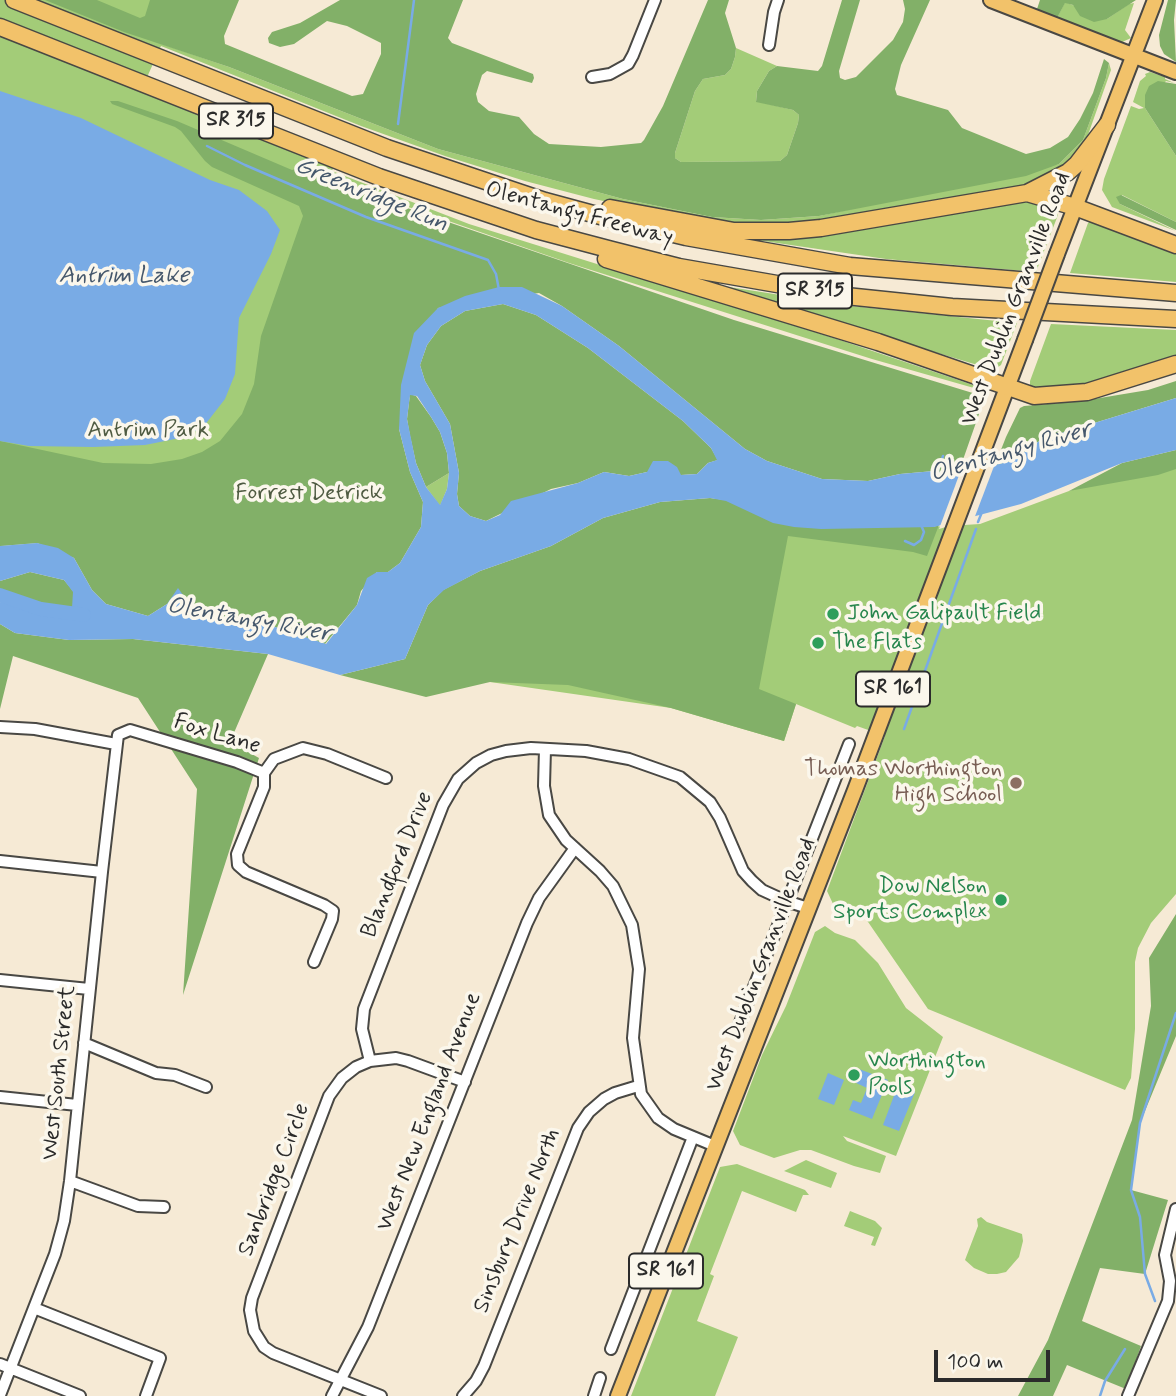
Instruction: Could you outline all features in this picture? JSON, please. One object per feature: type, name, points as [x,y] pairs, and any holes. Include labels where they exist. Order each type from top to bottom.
[{"type":"highway","name":"Olentangy Freeway","points":[[13,0],[387,148],[545,201],[686,237],[850,266],[1176,293]]},
{"type":"highway","name":"Olentangy Freeway","points":[[0,27],[379,177],[536,230],[679,267],[846,296],[952,307],[1176,319]]},
{"type":"highway","points":[[545,201],[601,206],[734,231],[821,228],[1027,193],[1068,172],[1107,125]]},
{"type":"highway","points":[[1027,193],[1075,207],[1176,245]]},
{"type":"highway","points":[[536,230],[590,254],[878,342],[1034,396],[1087,391],[1176,364]]},
{"type":"main road","points":[[991,0],[1176,72]]},
{"type":"main road","name":"West Dublin Granville Road","points":[[618,1396],[945,555],[1155,0]]},
{"type":"street","points":[[592,76],[610,74],[628,64],[655,0]]},
{"type":"street","points":[[769,45],[778,0]]},
{"type":"street","points":[[0,727],[35,729],[116,744]]},
{"type":"street","name":"Fox Lane","points":[[116,744],[118,735],[130,730],[237,762],[264,773],[274,759],[303,748],[327,754],[386,778]]},
{"type":"street","name":"West South Street","points":[[0,1395],[5,1366],[34,1308],[55,1254],[64,1221],[116,744]]},
{"type":"street","points":[[737,1030],[849,744]]},
{"type":"street","points":[[545,749],[544,786],[549,815],[556,828],[613,886],[632,925],[639,969],[632,1027],[638,1086],[646,1104],[658,1118],[674,1129],[715,1146]]},
{"type":"street","name":"Blandford Drive","points":[[370,1061],[362,1029],[364,1009],[450,790],[468,769],[491,755],[506,751],[545,749],[586,751],[629,759],[680,777],[710,802],[743,870],[762,890],[808,908]]},
{"type":"street","points":[[264,773],[264,787],[237,854],[238,865],[246,873],[330,908],[332,919],[314,962]]},
{"type":"street","name":"West New England Avenue","points":[[332,1396],[369,1327],[527,923],[540,898],[575,848]]},
{"type":"street","points":[[0,861],[102,872]]},
{"type":"street","points":[[0,979],[89,989]]},
{"type":"street","points":[[84,1043],[156,1073],[175,1075],[206,1087]]},
{"type":"street","points":[[370,1061],[390,1058],[408,1061],[465,1082]]},
{"type":"street","name":"Sanbridge Circle","points":[[340,1380],[272,1353],[254,1331],[250,1310],[252,1298],[329,1096],[349,1072],[370,1061]]},
{"type":"street","name":"Sinsbury Drive North","points":[[463,1396],[484,1366],[578,1128],[589,1112],[604,1099],[638,1086]]},
{"type":"street","points":[[0,1097],[77,1105]]},
{"type":"street","points":[[611,1349],[693,1137]]},
{"type":"street","points":[[70,1181],[138,1206],[164,1207]]},
{"type":"street","points":[[1128,1396],[1168,1301],[1170,1281],[1165,1255],[1176,1209]]},
{"type":"street","points":[[34,1308],[160,1358],[146,1396]]},
{"type":"street","points":[[5,1366],[80,1396]]},
{"type":"street","points":[[594,1396],[600,1378]]},
{"type":"street","points":[[340,1380],[381,1396]]},
{"type":"green space","name":"Antrim Park","points":[[0,0],[181,0],[162,44],[229,67],[438,149],[623,199],[712,217],[761,220],[819,216],[1059,164],[1083,140],[1109,63],[1111,70],[1083,149],[1077,157],[1032,185],[1003,188],[867,216],[775,227],[695,220],[594,199],[525,181],[361,126],[161,46],[144,84],[336,160],[332,171],[469,224],[840,340],[988,390],[872,359],[569,263],[328,179],[376,470],[37,543],[0,546]]},
{"type":"green space","points":[[45,0],[97,0],[140,18],[145,16],[150,0],[239,0],[224,36],[225,44],[352,96],[363,94],[381,54],[381,43],[347,26],[327,21],[294,44],[280,47],[269,43],[268,38],[272,32],[300,23],[340,0],[463,0],[448,38],[452,43],[533,74],[534,78],[532,83],[487,71],[482,75],[476,94],[478,102],[489,111],[519,117],[534,134],[549,144],[601,147],[641,143],[644,140],[663,106],[708,0],[729,0],[725,13],[736,48],[735,57],[731,69],[725,75],[703,79],[695,91],[675,153],[675,158],[681,162],[780,161],[787,155],[799,115],[793,110],[756,102],[757,91],[769,71],[777,66],[818,71],[822,66],[842,0],[860,0],[839,71],[840,78],[845,80],[856,77],[893,40],[903,22],[903,0],[930,0],[901,65],[895,89],[897,95],[948,110],[962,128],[1026,154],[1050,148],[1068,137],[1093,93],[1104,59],[1109,63],[1083,140],[1059,164],[1026,176],[819,216],[761,220],[712,217],[623,199],[438,149],[229,67],[124,32]]},
{"type":"green space","points":[[1040,0],[1136,0],[1107,19],[1094,22],[1080,16],[1073,5],[1065,3],[1056,20],[1039,13],[1037,9]]},
{"type":"green space","points":[[1168,0],[1176,0],[1176,62],[1164,54],[1160,46],[1159,35]]},
{"type":"green space","points":[[1065,2],[1107,19],[1134,3],[1125,30],[1131,38],[1120,43],[1056,20]]},
{"type":"green space","points":[[736,48],[777,66],[769,71],[757,91],[756,101],[793,110],[799,115],[787,155],[780,161],[681,162],[675,158],[675,153],[695,91],[703,79],[725,75],[731,69]]},
{"type":"green space","points":[[1150,72],[1174,83],[1166,81],[1145,108],[1176,156],[1176,222],[1122,195],[1120,204],[1176,231],[1112,207],[1102,190],[1131,106],[1144,108],[1133,102],[1140,81]]},
{"type":"green space","points":[[1158,81],[1176,84],[1176,156],[1145,108],[1145,95],[1149,86]]},
{"type":"green space","name":"Forrest Detrick","points":[[110,101],[118,101],[177,121],[292,170],[302,167],[346,187],[734,320],[976,394],[979,414],[958,474],[934,471],[900,474],[868,481],[822,479],[767,461],[745,449],[619,346],[539,293],[438,308],[399,429],[410,472],[423,502],[421,527],[400,563],[388,572],[377,572],[361,591],[357,605],[325,644],[251,619],[192,614],[167,604],[148,616],[106,604],[92,590],[74,558],[37,543],[0,546],[0,441],[103,463],[151,464],[182,459],[202,452],[220,441],[242,414],[254,384],[261,336],[303,216],[299,206],[212,167],[175,127]]},
{"type":"green space","points":[[1121,195],[1176,222],[1176,230],[1120,204],[1116,197]]},
{"type":"green space","points":[[1028,202],[1052,208],[1058,215],[1036,272],[886,259],[750,239],[750,235]]},
{"type":"green space","points":[[1092,220],[1176,251],[1176,282],[1070,273],[1088,223]]},
{"type":"green space","points":[[710,284],[851,306],[1017,323],[1001,365],[994,370]]},
{"type":"green space","points":[[503,304],[536,315],[588,348],[683,421],[711,448],[718,460],[708,463],[697,474],[647,472],[629,476],[604,472],[578,483],[551,489],[486,521],[470,516],[459,506],[459,473],[450,424],[425,381],[420,365],[427,345],[441,326],[465,311]]},
{"type":"green space","points":[[1051,324],[1176,330],[1176,361],[1107,384],[1035,390],[1030,386],[1030,381]]},
{"type":"green space","points":[[1176,381],[1176,398],[1042,439],[1012,461],[995,465],[1020,408],[1024,406],[1082,401],[1148,390]]},
{"type":"green space","name":"Forrest Detrick","points":[[410,394],[416,396],[431,417],[440,432],[447,453],[449,473],[426,487],[416,463],[407,419]]},
{"type":"green space","points":[[1176,450],[1176,469],[1158,475],[1069,491],[1122,463]]},
{"type":"green space","name":"The Flats","points":[[1176,458],[1176,894],[1151,923],[1138,948],[1135,962],[1135,1029],[1131,1078],[1125,1090],[928,1009],[866,919],[834,906],[827,891],[885,736],[857,726],[855,728],[796,704],[784,741],[671,708],[490,682],[788,536],[980,524],[1069,491]]},
{"type":"green space","points":[[449,473],[447,489],[440,506],[426,487]]},
{"type":"green space","points":[[710,498],[933,527],[939,525],[927,556],[788,536],[759,689],[796,704],[784,741],[671,708],[568,685],[490,682],[426,697],[340,675],[405,659],[428,605],[443,590],[480,571],[551,546],[603,518],[660,502]]},
{"type":"green space","points":[[30,572],[64,580],[74,592],[73,608],[58,617],[0,602],[0,581]]},
{"type":"green space","points":[[0,624],[15,633],[69,640],[133,639],[268,654],[230,742],[259,758],[183,995],[197,789],[138,698],[13,656],[0,709]]},
{"type":"green space","points":[[1176,914],[1176,1036],[1140,1123],[1131,1190],[1168,1200],[1145,1274],[1100,1268],[1082,1321],[1141,1346],[1126,1389],[1067,1365],[1053,1396],[1018,1396],[1048,1340],[1132,1120],[1151,1006],[1149,958]]},
{"type":"green space","points":[[825,926],[835,933],[855,940],[878,963],[906,1008],[943,1037],[896,1156],[843,1136],[847,1141],[886,1156],[880,1173],[811,1150],[800,1150],[774,1158],[740,1145],[733,1131],[762,1055],[786,1006],[815,932]]},
{"type":"green space","points":[[806,1160],[837,1173],[831,1188],[784,1171]]},
{"type":"green space","points":[[737,1164],[805,1190],[809,1195],[803,1195],[796,1212],[742,1191],[710,1274],[714,1276],[697,1321],[738,1337],[715,1396],[631,1396],[720,1167]]},
{"type":"green space","points":[[850,1211],[875,1221],[882,1228],[875,1246],[871,1245],[874,1237],[844,1226]]},
{"type":"green space","points":[[981,1217],[987,1222],[1022,1234],[1019,1257],[1006,1272],[988,1274],[974,1268],[965,1260],[978,1226],[977,1219]]},
{"type":"water","name":"Antrim Lake","points":[[0,91],[81,118],[210,180],[239,190],[267,211],[280,230],[239,318],[235,374],[225,399],[204,426],[185,437],[145,445],[93,447],[29,446],[0,441]]},
{"type":"water","points":[[499,287],[522,287],[562,306],[619,346],[745,449],[767,461],[822,479],[868,481],[900,474],[934,471],[958,474],[1012,461],[1042,439],[1176,398],[1176,450],[1122,463],[1021,504],[934,527],[794,527],[773,523],[726,501],[710,498],[660,502],[603,518],[551,546],[480,571],[444,590],[428,605],[405,659],[340,675],[268,654],[133,639],[69,640],[15,633],[0,624],[0,602],[58,617],[72,608],[73,592],[64,580],[30,572],[0,581],[0,546],[37,543],[58,548],[74,558],[92,590],[106,604],[148,616],[167,604],[178,588],[191,606],[192,614],[251,619],[326,644],[357,605],[367,578],[377,572],[388,572],[400,563],[421,527],[423,502],[410,472],[399,429],[401,385],[414,333],[438,308],[465,296]],"holes":[[[503,304],[536,315],[588,348],[683,421],[711,448],[717,460],[708,463],[697,474],[681,475],[677,467],[668,461],[653,461],[647,472],[629,476],[604,472],[578,483],[511,501],[500,515],[486,521],[470,516],[459,506],[459,473],[450,424],[425,381],[420,365],[427,345],[441,326],[465,311]],[[410,395],[417,396],[431,417],[440,432],[447,453],[447,489],[440,505],[426,487],[416,463],[407,419]]]},
{"type":"water","points":[[859,1069],[888,1080],[872,1119],[849,1110],[853,1100],[861,1103],[867,1088],[854,1082]]},
{"type":"water","points":[[828,1073],[844,1080],[834,1105],[818,1099]]},
{"type":"water","points":[[898,1085],[915,1092],[899,1131],[883,1125]]},
{"type":"pier","points":[[996,461],[974,519],[939,529],[961,470]]},
{"type":"waterway","points":[[398,124],[414,0]]},
{"type":"waterway","name":"Greenridge Run","points":[[207,146],[366,217],[488,260],[496,274],[499,290]]},
{"type":"waterway","points":[[937,473],[943,456]]},
{"type":"waterway","points":[[978,522],[982,512]]},
{"type":"waterway","points":[[905,541],[914,545],[921,540],[924,532],[921,525]]},
{"type":"waterway","points":[[904,729],[976,529]]},
{"type":"waterway","name":"Olentangy River","points":[[0,595],[41,609],[84,615]]},
{"type":"waterway","points":[[1155,1301],[1145,1274],[1140,1217],[1131,1190],[1140,1123],[1176,1013]]},
{"type":"waterway","points":[[1100,1396],[1105,1381],[1125,1349]]},
{"type":"place","name":"John Galipault Field","points":[[833,614]]},
{"type":"place","name":"The Flats","points":[[818,643]]},
{"type":"place","name":"Thomas Worthington High School","points":[[1016,783]]},
{"type":"place","name":"Dow Nelson Sports Complex","points":[[1001,900]]},
{"type":"place","name":"Worthington Pools","points":[[854,1075]]}]
